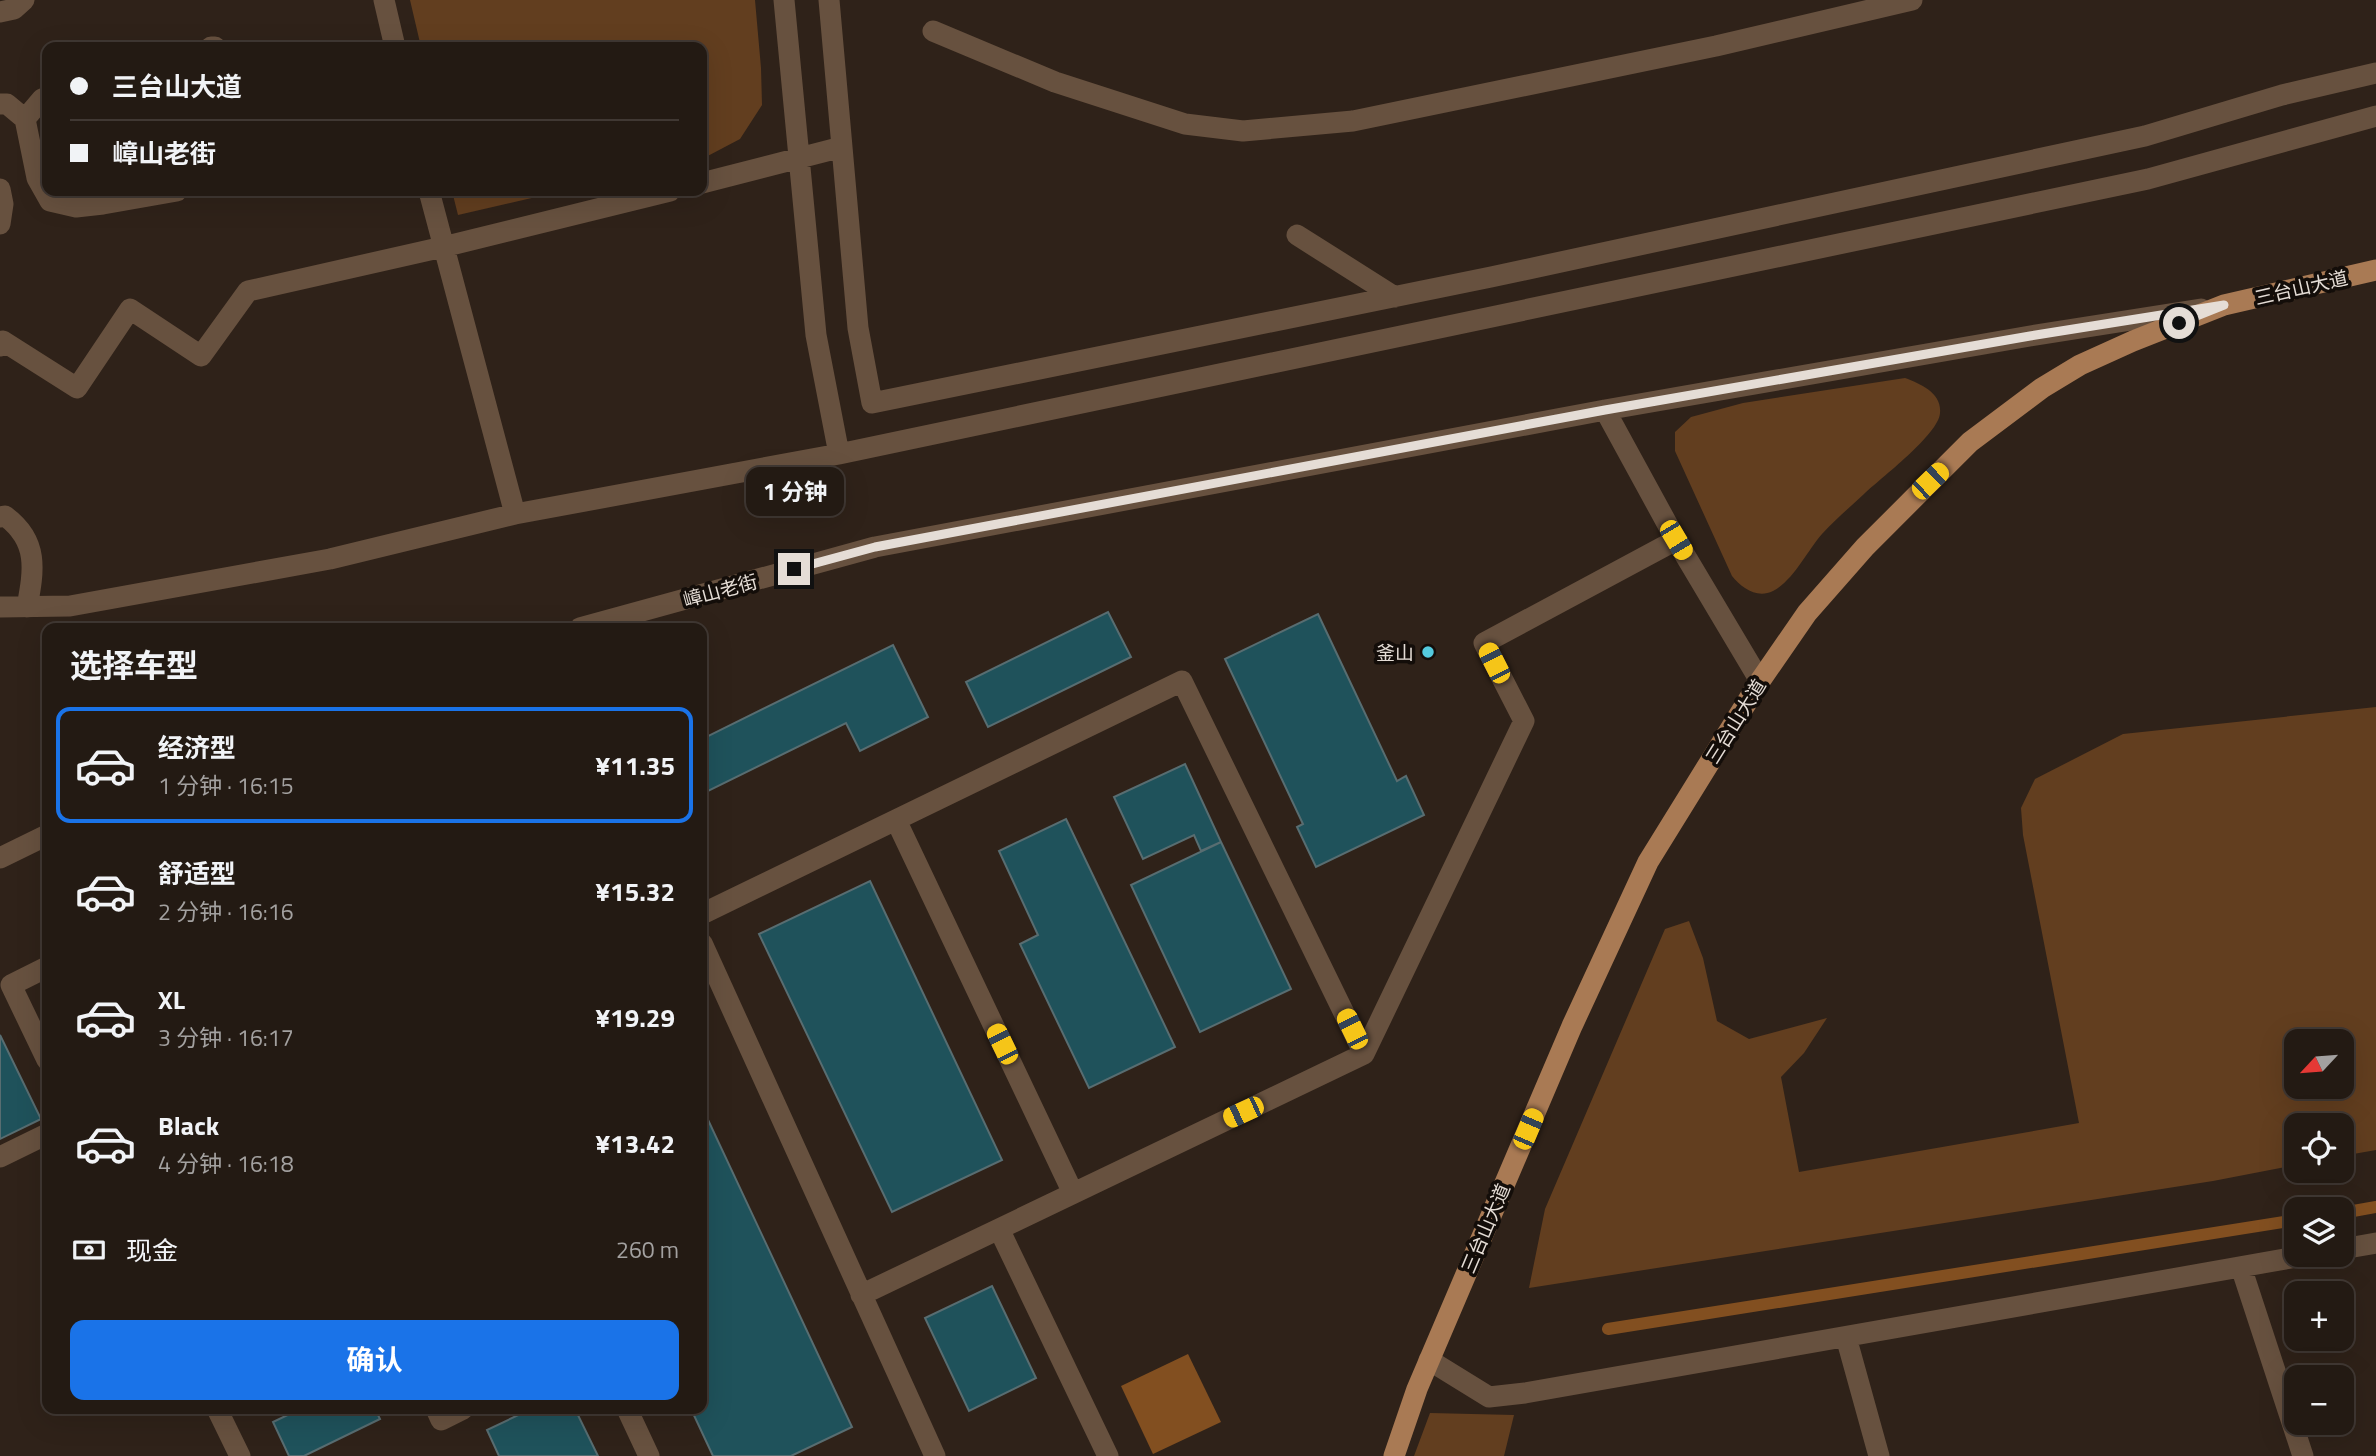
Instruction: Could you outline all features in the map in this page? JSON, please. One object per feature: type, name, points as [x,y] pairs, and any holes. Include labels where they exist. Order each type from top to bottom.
[{"type":"main road","name":"三台山大道","points":[[1394,1456],[1429,1360],[1572,1026],[1648,862],[1760,681],[1807,613],[1910,500],[1970,442],[2008,412],[2080,365],[2224,305],[2376,270]]},
{"type":"street","points":[[0,12],[14,9],[23,0]]},
{"type":"street","points":[[384,0],[394,42]]},
{"type":"street","points":[[784,0],[816,335],[839,454]]},
{"type":"street","points":[[829,0],[858,328],[873,403],[1395,296],[2145,136],[2282,95],[2376,73]]},
{"type":"street","points":[[933,31],[1055,82],[1185,124],[1243,131],[1353,121],[1716,46],[1912,0]]},
{"type":"street","points":[[25,119],[42,99]]},
{"type":"street","points":[[0,104],[7,104],[25,119],[37,177],[42,186]]},
{"type":"street","points":[[0,607],[70,607],[330,559],[515,514],[839,454],[2148,179],[2376,116]]},
{"type":"street","points":[[707,182],[842,148]]},
{"type":"street","points":[[0,189],[4,204],[0,224]]},
{"type":"street","points":[[47,196],[50,201],[76,207],[103,205],[145,196]]},
{"type":"street","points":[[430,196],[515,514]]},
{"type":"street","points":[[0,345],[3,341],[77,388],[130,309],[201,356],[247,291],[443,247],[650,196]]},
{"type":"street","points":[[1297,235],[1395,296]]},
{"type":"street","name":"嶂山老街","points":[[598,623],[875,547],[1605,410],[2016,338],[2224,305]]},
{"type":"street","points":[[1605,410],[1676,540],[1760,681]]},
{"type":"street","points":[[0,517],[5,516],[21,528],[30,552],[33,573],[27,607]]},
{"type":"street","points":[[862,1295],[1364,1054],[1524,720],[1484,643],[1676,540]]},
{"type":"street","points":[[707,912],[1182,681],[1364,1054]]},
{"type":"street","points":[[896,820],[1073,1193]]},
{"type":"street","points":[[0,858],[42,837]]},
{"type":"street","points":[[707,954],[935,1456]]},
{"type":"street","points":[[42,969],[10,985],[42,1050]]},
{"type":"street","points":[[0,1157],[42,1136]]},
{"type":"street","points":[[999,1229],[1108,1456]]},
{"type":"street","points":[[2354,1247],[2376,1242]]},
{"type":"street","points":[[1429,1360],[1489,1397],[1525,1394],[2284,1259]]},
{"type":"street","points":[[2241,1267],[2303,1456]]},
{"type":"street","points":[[1846,1337],[1879,1456]]},
{"type":"street","points":[[219,1414],[240,1456]]},
{"type":"street","points":[[438,1414],[441,1420],[453,1414]]},
{"type":"street","points":[[628,1414],[649,1456]]},
{"type":"shaded area","points":[[410,0],[755,0],[762,105],[740,139],[707,156],[707,42],[420,42]]},
{"type":"shaded area","points":[[453,196],[540,196],[458,215]]},
{"type":"shaded area","points":[[1905,378],[1924,386],[1938,400],[1940,413],[1930,432],[1827,529],[1781,586],[1761,594],[1740,585],[1732,576],[1675,451],[1675,432],[1691,417],[1743,403]]},
{"type":"shaded area","points":[[2376,707],[2376,1150],[2354,1154],[2354,1113],[2284,1113],[2284,1167],[2213,1181],[1529,1288],[1545,1209],[1665,929],[1689,921],[1703,958],[1717,1021],[1749,1039],[1827,1018],[1804,1053],[1781,1077],[1799,1172],[2079,1123],[2023,835],[2021,808],[2035,779],[2123,734]]},
{"type":"shaded area","points":[[1188,1354],[1221,1422],[1153,1454],[1121,1386]]},
{"type":"shaded area","points":[[1430,1413],[1514,1415],[1504,1456],[1414,1456]]},
{"type":"building","points":[[1108,612],[1131,657],[988,727],[966,682]]},
{"type":"building","points":[[1318,614],[1397,781],[1406,776],[1424,815],[1316,867],[1297,827],[1303,824],[1225,659]]},
{"type":"building","points":[[893,645],[928,717],[860,751],[846,723],[707,792],[707,737]]},
{"type":"building","points":[[1185,764],[1221,842],[1201,851],[1194,835],[1143,859],[1114,797]]},
{"type":"building","points":[[1066,819],[1175,1047],[1089,1088],[1020,944],[1038,935],[999,851]]},
{"type":"building","points":[[1221,842],[1291,989],[1200,1032],[1131,885]]},
{"type":"building","points":[[870,881],[1002,1160],[892,1212],[759,934]]},
{"type":"building","points":[[0,1035],[41,1119],[0,1139]]},
{"type":"building","points":[[707,1118],[852,1427],[791,1456],[713,1456],[693,1414],[707,1414]]},
{"type":"building","points":[[992,1286],[1036,1378],[969,1411],[925,1318]]},
{"type":"building","points":[[290,1414],[378,1414],[380,1419],[304,1456],[289,1456],[273,1422]]},
{"type":"building","points":[[521,1414],[577,1414],[598,1456],[499,1456],[487,1430]]},
{"type":"waterway","points":[[2354,1211],[2376,1207]]},
{"type":"waterway","points":[[1608,1329],[2284,1222]]},
{"type":"place","name":"釜山","points":[[1428,652]]},
{"type":"route","points":[[794,569],[875,547],[1605,410],[2224,305],[2179,323]]}]
